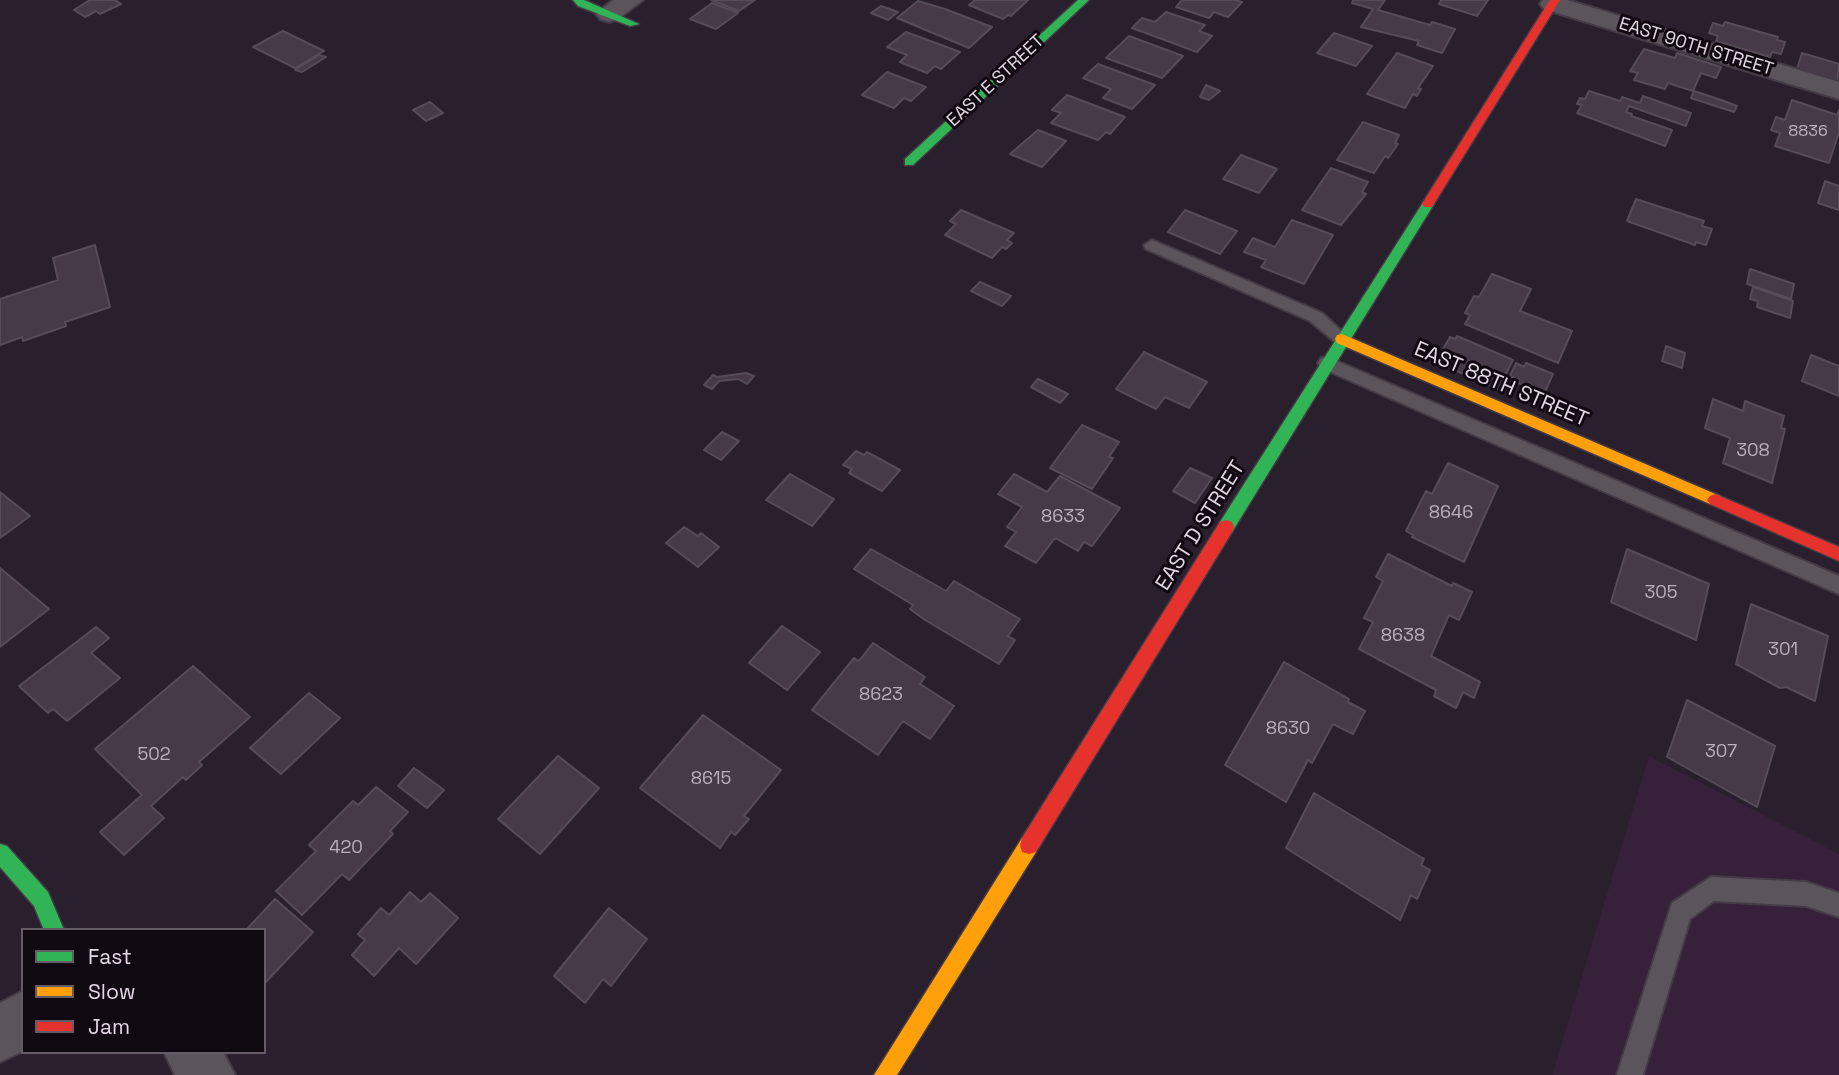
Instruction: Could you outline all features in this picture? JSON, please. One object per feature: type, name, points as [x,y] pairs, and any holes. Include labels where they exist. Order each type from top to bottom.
[{"type":"street","points":[[578,0],[609,15],[632,12]]},
{"type":"street","name":"EAST E STREET","points":[[909,162],[1084,0]]},
{"type":"street","name":"EAST 90TH STREET","points":[[1554,2],[1839,91]]},
{"type":"street","name":"EAST D STREET","points":[[885,1075],[1554,2]]},
{"type":"street","name":"EAST 88TH STREET","points":[[1342,339],[1839,554]]},
{"type":"street","points":[[0,853],[41,899],[53,928]]},
{"type":"street","points":[[0,1037],[21,1018]]},
{"type":"street","points":[[191,1054],[209,1075]]},
{"type":"lane","name":"EAST 88TH STREET","points":[[1152,245],[1316,317],[1342,339]]},
{"type":"lane","points":[[1327,363],[1839,585]]},
{"type":"lane","points":[[1630,1075],[1680,911],[1711,889],[1806,894],[1839,905]]},
{"type":"shaded area","points":[[1649,756],[1839,854],[1839,1075],[1552,1075]]},
{"type":"building","points":[[90,0],[115,0],[121,4],[100,14],[96,11],[85,17],[74,10]]},
{"type":"building","points":[[711,0],[755,0],[739,11]]},
{"type":"building","points":[[975,0],[1028,0],[1011,16],[1003,19],[969,5]]},
{"type":"building","points":[[1182,0],[1242,2],[1228,17],[1214,12],[1209,18],[1176,7]]},
{"type":"building","points":[[1353,0],[1385,0],[1378,10],[1430,25],[1432,22],[1455,29],[1442,53],[1417,45],[1419,41],[1361,27],[1373,9],[1352,3]]},
{"type":"building","points":[[1441,0],[1488,0],[1477,16],[1439,4]]},
{"type":"building","points":[[918,1],[992,27],[969,48],[897,18]]},
{"type":"building","points":[[712,3],[738,13],[716,29],[690,19]]},
{"type":"building","points":[[881,6],[898,12],[888,20],[871,13]]},
{"type":"building","points":[[1166,12],[1205,25],[1199,31],[1212,36],[1197,52],[1132,28],[1142,18],[1155,22]]},
{"type":"building","points":[[1725,22],[1778,37],[1777,40],[1785,42],[1781,54],[1772,52],[1770,57],[1716,41],[1718,36],[1709,33],[1713,23],[1723,26]]},
{"type":"building","points":[[283,31],[324,51],[295,68],[253,47]]},
{"type":"building","points":[[906,32],[960,52],[941,69],[935,66],[927,73],[900,62],[907,55],[887,47]]},
{"type":"building","points":[[1334,33],[1372,46],[1356,66],[1317,53]]},
{"type":"building","points":[[1129,36],[1183,56],[1162,78],[1106,58]]},
{"type":"building","points":[[1644,49],[1675,58],[1677,53],[1721,67],[1716,78],[1701,73],[1693,91],[1668,83],[1665,89],[1634,80],[1638,73],[1630,71]]},
{"type":"building","points":[[1397,53],[1433,66],[1418,88],[1421,89],[1417,96],[1413,94],[1405,108],[1367,94]]},
{"type":"building","points":[[1802,53],[1839,64],[1837,85],[1796,72]]},
{"type":"building","points":[[319,55],[326,57],[302,72],[295,70]]},
{"type":"building","points":[[1098,64],[1155,85],[1132,109],[1103,98],[1111,89],[1083,78]]},
{"type":"building","points":[[887,72],[926,87],[911,101],[904,98],[894,108],[862,95]]},
{"type":"building","points":[[1206,85],[1220,91],[1209,100],[1200,97]]},
{"type":"building","points":[[1589,91],[1620,101],[1622,97],[1640,103],[1643,96],[1691,113],[1686,126],[1629,106],[1626,112],[1632,114],[1631,116],[1672,130],[1665,146],[1577,113],[1582,105],[1577,104],[1580,98],[1585,99]]},
{"type":"building","points":[[1694,91],[1737,106],[1734,112],[1691,98]]},
{"type":"building","points":[[1067,95],[1125,117],[1110,134],[1106,132],[1098,140],[1051,123],[1061,113],[1052,110]]},
{"type":"building","points":[[1792,100],[1837,115],[1839,110],[1839,132],[1829,163],[1775,146],[1780,133],[1771,130],[1776,117],[1785,120]]},
{"type":"building","points":[[430,102],[443,113],[426,121],[413,110]]},
{"type":"building","points":[[1363,122],[1399,135],[1395,143],[1398,144],[1388,158],[1385,156],[1374,173],[1337,160]]},
{"type":"building","points":[[1038,130],[1066,141],[1042,167],[1010,154]]},
{"type":"building","points":[[1241,155],[1277,169],[1259,193],[1223,179]]},
{"type":"building","points":[[1331,168],[1368,182],[1362,192],[1366,194],[1341,225],[1302,210]]},
{"type":"building","points":[[1825,181],[1839,186],[1839,210],[1818,203]]},
{"type":"building","points":[[1636,199],[1704,221],[1702,226],[1712,229],[1706,245],[1696,242],[1695,245],[1627,221]]},
{"type":"building","points":[[961,210],[1014,233],[1007,240],[1012,243],[1006,249],[1002,247],[992,258],[945,235],[956,224],[950,221]]},
{"type":"building","points":[[1185,210],[1237,231],[1220,254],[1168,232]]},
{"type":"building","points":[[1292,220],[1333,235],[1304,284],[1261,267],[1266,260],[1244,252],[1253,238],[1275,247]]},
{"type":"building","points":[[95,245],[110,307],[65,322],[66,326],[23,341],[22,337],[0,345],[0,299],[58,280],[53,258]]},
{"type":"building","points":[[1750,269],[1794,284],[1791,299],[1747,284]]},
{"type":"building","points":[[1492,274],[1531,289],[1520,311],[1572,331],[1558,363],[1465,324],[1470,315],[1465,313],[1474,296],[1479,297]]},
{"type":"building","points":[[980,282],[1011,296],[1002,306],[971,291]]},
{"type":"building","points":[[1753,287],[1793,301],[1790,318],[1757,307],[1758,301],[1750,299]]},
{"type":"building","points":[[1457,336],[1513,360],[1498,389],[1443,365],[1449,354],[1442,351],[1450,337],[1455,339]]},
{"type":"building","points":[[1666,346],[1685,353],[1682,368],[1662,361]]},
{"type":"building","points":[[1144,352],[1207,382],[1189,408],[1165,397],[1156,409],[1116,389]]},
{"type":"building","points":[[1811,355],[1839,366],[1839,396],[1802,381]]},
{"type":"building","points":[[1516,363],[1524,367],[1526,363],[1553,374],[1544,394],[1518,383],[1519,380],[1510,376]]},
{"type":"building","points":[[746,373],[754,376],[747,384],[738,379],[719,381],[712,389],[704,385],[713,375],[717,377]]},
{"type":"building","points":[[1038,379],[1068,394],[1060,403],[1031,387]]},
{"type":"building","points":[[1713,399],[1743,411],[1745,401],[1784,416],[1781,428],[1785,429],[1772,483],[1723,463],[1730,438],[1705,428]]},
{"type":"building","points":[[1082,425],[1119,442],[1109,457],[1113,458],[1092,489],[1050,468]]},
{"type":"building","points":[[722,432],[739,441],[721,460],[704,450]]},
{"type":"building","points":[[856,451],[864,455],[867,452],[900,470],[882,491],[849,473],[852,469],[843,465]]},
{"type":"building","points":[[1448,463],[1498,486],[1464,562],[1412,537],[1413,535],[1406,531],[1426,491],[1432,494]]},
{"type":"building","points":[[1190,468],[1212,478],[1195,503],[1173,491]]},
{"type":"building","points":[[790,474],[834,499],[812,526],[766,500]]},
{"type":"building","points":[[1014,474],[1047,492],[1060,476],[1120,508],[1092,546],[1084,542],[1078,551],[1055,538],[1036,563],[1005,546],[1016,532],[1007,527],[1022,507],[998,494]]},
{"type":"building","points":[[0,492],[30,516],[0,538]]},
{"type":"building","points":[[684,527],[698,536],[701,533],[719,547],[698,567],[666,543]]},
{"type":"building","points":[[871,549],[946,591],[954,581],[1020,619],[1008,636],[1015,640],[999,664],[925,620],[910,609],[913,605],[854,569]]},
{"type":"building","points":[[1627,549],[1709,584],[1696,640],[1611,602]]},
{"type":"building","points":[[1388,554],[1452,586],[1453,583],[1472,592],[1459,620],[1449,615],[1431,656],[1480,682],[1474,698],[1463,692],[1456,708],[1434,696],[1436,690],[1359,649],[1373,622],[1364,618],[1383,581],[1376,577]]},
{"type":"building","points":[[0,568],[49,609],[0,647]]},
{"type":"building","points":[[1751,604],[1828,636],[1815,701],[1786,687],[1780,688],[1736,664]]},
{"type":"building","points":[[782,626],[820,652],[787,690],[749,663]]},
{"type":"building","points":[[96,627],[109,638],[91,653],[120,678],[67,721],[53,709],[48,713],[19,686]]},
{"type":"building","points":[[873,643],[925,677],[920,684],[954,706],[930,739],[903,721],[878,755],[812,710],[854,658],[859,661]]},
{"type":"building","points":[[1284,662],[1365,711],[1353,734],[1333,724],[1312,763],[1308,760],[1286,802],[1225,765]]},
{"type":"building","points":[[193,666],[250,717],[199,762],[202,765],[186,780],[183,777],[151,806],[164,818],[124,855],[100,832],[142,795],[95,749]]},
{"type":"building","points":[[309,693],[340,718],[281,774],[250,748]]},
{"type":"building","points":[[1687,700],[1775,746],[1757,807],[1667,757]]},
{"type":"building","points":[[703,715],[781,770],[744,816],[749,819],[735,835],[731,832],[720,848],[640,788]]},
{"type":"building","points":[[558,756],[599,788],[540,854],[498,819]]},
{"type":"building","points":[[414,768],[444,790],[427,808],[398,786]]},
{"type":"building","points":[[376,787],[408,812],[390,831],[393,834],[349,880],[342,874],[302,915],[276,891],[316,851],[309,845],[353,801],[358,805]]},
{"type":"building","points":[[1314,793],[1424,859],[1421,865],[1430,870],[1417,899],[1411,895],[1400,920],[1286,848]]},
{"type":"building","points":[[410,892],[421,902],[430,893],[458,918],[416,964],[399,948],[374,976],[352,955],[365,940],[358,934],[381,908],[389,915]]},
{"type":"building","points":[[275,899],[313,932],[266,982],[266,928],[248,928]]},
{"type":"building","points":[[609,908],[647,939],[611,986],[603,979],[585,1003],[554,976]]},
{"type":"traffic: fast","points":[[578,0],[582,4],[634,24]]},
{"type":"traffic: fast","points":[[909,162],[1084,0]]},
{"type":"traffic: fast","points":[[1226,527],[1428,204]]},
{"type":"traffic: fast","points":[[0,853],[41,899],[53,928]]},
{"type":"traffic: slow","points":[[1342,339],[1715,500]]},
{"type":"traffic: slow","points":[[885,1075],[1029,845]]},
{"type":"traffic: jam","points":[[1428,204],[1555,0]]},
{"type":"traffic: jam","points":[[1715,500],[1839,554]]},
{"type":"traffic: jam","points":[[1029,845],[1226,527]]}]
